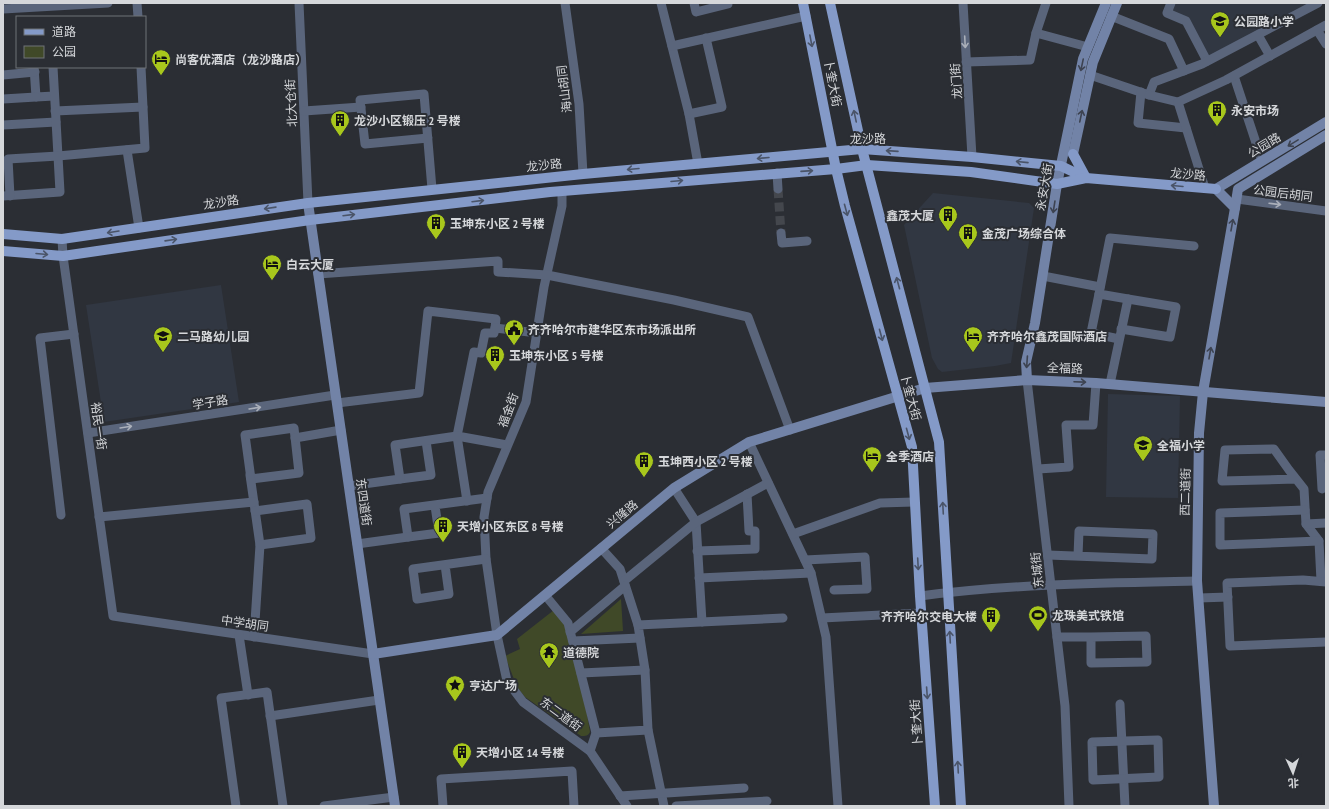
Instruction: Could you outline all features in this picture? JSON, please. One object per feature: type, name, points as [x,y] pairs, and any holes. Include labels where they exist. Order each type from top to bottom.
[{"type":"main road","name":"卜奎大街","points":[[803,3],[836,169],[845,206],[912,448],[921,613],[936,806]]},
{"type":"main road","name":"卜奎大街","points":[[830,3],[862,149],[939,442],[961,806]]},
{"type":"main road","name":"永安大街","points":[[1027,380],[1026,362],[1035,323],[1057,184],[1083,59],[1106,3]]},
{"type":"main road","points":[[1086,178],[1073,154],[1093,62],[1117,3]]},
{"type":"main road","name":"公园路","points":[[1216,189],[1326,122]]},
{"type":"main road","name":"公园路","points":[[1236,204],[1238,189],[1326,135]]},
{"type":"main road","name":"龙沙路","points":[[3,234],[62,239],[308,202],[583,174],[862,149],[972,157],[1061,166],[1086,178]]},
{"type":"main road","name":"龙沙路","points":[[3,251],[63,256],[310,220],[562,191],[836,169],[867,164],[971,172],[1057,184],[1086,178],[1216,189]]},
{"type":"main road","points":[[1216,189],[1236,204]]},
{"type":"main road","name":"东四道街","points":[[308,202],[394,802]]},
{"type":"main road","name":"西二道街","points":[[1214,806],[1197,581],[1199,433],[1203,392],[1236,204]]},
{"type":"main road","name":"全福路","points":[[898,397],[925,388],[1027,380],[1110,384],[1326,402]]},
{"type":"main road","name":"兴隆路","points":[[497,635],[674,488],[749,442],[898,397]]},
{"type":"main road","points":[[373,654],[497,635]]},
{"type":"street","points":[[3,7],[31,12],[108,3]]},
{"type":"street","points":[[137,3],[138,16]]},
{"type":"street","name":"北大仓街","points":[[299,3],[308,202]]},
{"type":"street","name":"海山胡同","points":[[565,3],[579,104],[583,174]]},
{"type":"street","points":[[661,3],[689,114],[698,164]]},
{"type":"street","points":[[694,3],[696,12],[728,3]]},
{"type":"street","name":"龙门街","points":[[963,3],[972,157]]},
{"type":"street","points":[[966,62],[1030,60],[1036,33],[1046,3]]},
{"type":"street","points":[[1171,3],[1167,14],[1186,21],[1207,61]]},
{"type":"street","points":[[1186,128],[1138,123],[1145,93],[1154,82],[1207,61],[1318,3]]},
{"type":"street","points":[[672,46],[806,16]]},
{"type":"street","points":[[1111,16],[1169,39],[1184,71]]},
{"type":"street","points":[[1090,75],[1178,102],[1234,76],[1326,25]]},
{"type":"street","points":[[1317,30],[1326,44]]},
{"type":"street","points":[[1036,33],[1088,47]]},
{"type":"street","points":[[1258,35],[1270,56]]},
{"type":"street","points":[[689,114],[722,107],[706,38]]},
{"type":"street","points":[[53,68],[54,96],[56,122],[58,156],[60,192],[6,196],[8,159],[58,156],[145,148],[141,68]]},
{"type":"street","points":[[3,75],[35,70],[36,97]]},
{"type":"street","points":[[1234,76],[1262,161]]},
{"type":"street","points":[[428,138],[365,144],[360,100],[424,94],[428,138],[432,189]]},
{"type":"street","points":[[3,99],[54,96]]},
{"type":"street","points":[[1178,102],[1205,188]]},
{"type":"street","points":[[55,111],[143,107]]},
{"type":"street","points":[[304,111],[361,107]]},
{"type":"street","points":[[3,124],[56,122]]},
{"type":"street","points":[[127,150],[140,228]]},
{"type":"street","points":[[777,173],[778,189]]},
{"type":"street","name":"福金街","points":[[497,635],[486,559],[484,517],[488,492],[526,402],[547,275],[562,206],[562,191]]},
{"type":"street","name":"公园后胡同","points":[[1236,204],[1326,211]]},
{"type":"street","points":[[781,233],[782,243],[807,241]]},
{"type":"street","points":[[1119,339],[1091,333],[1110,238],[1194,246]]},
{"type":"street","name":"裕民一街","points":[[62,239],[63,256],[113,616]]},
{"type":"street","points":[[318,274],[498,261],[498,272],[547,275],[674,300],[748,318],[790,430]]},
{"type":"street","points":[[1043,276],[1128,299],[1176,307],[1170,337],[1122,329]]},
{"type":"street","points":[[1110,384],[1128,299]]},
{"type":"street","name":"学子路","points":[[88,433],[336,399],[419,393],[428,311],[496,319],[495,328]]},
{"type":"street","points":[[467,501],[457,436],[474,352],[481,353],[485,333],[494,333],[495,328],[537,333]]},
{"type":"street","points":[[61,514],[40,338],[74,334]]},
{"type":"street","name":"东城街","points":[[1027,380],[1065,706],[1068,806]]},
{"type":"street","points":[[1038,469],[1069,467],[1066,426],[1093,425],[1096,383]]},
{"type":"street","points":[[250,475],[251,479],[300,473],[294,428],[245,435],[250,475],[254,507],[260,545],[254,637]]},
{"type":"street","points":[[295,438],[341,430]]},
{"type":"street","points":[[400,479],[395,445],[457,436],[507,445]]},
{"type":"street","points":[[349,486],[431,475],[426,441]]},
{"type":"street","points":[[749,442],[811,573],[826,636],[838,806]]},
{"type":"street","points":[[1296,479],[1222,481],[1225,450],[1274,449],[1304,489],[1306,524],[1319,541],[1324,582],[1303,580],[1227,583],[1230,646],[1326,642]]},
{"type":"street","points":[[1304,489],[1324,489],[1320,455],[1326,455]]},
{"type":"street","points":[[570,632],[696,522],[768,483]]},
{"type":"street","points":[[674,488],[696,522],[702,622]]},
{"type":"street","points":[[697,551],[755,549],[755,530],[749,531],[748,494]]},
{"type":"street","points":[[408,538],[404,509],[487,498]]},
{"type":"street","points":[[793,534],[880,503],[914,502]]},
{"type":"street","points":[[99,517],[307,504],[311,538],[260,545]]},
{"type":"street","points":[[357,544],[439,533],[435,506]]},
{"type":"street","points":[[1305,510],[1220,513],[1220,545],[1319,541]]},
{"type":"street","points":[[1306,524],[1326,523]]},
{"type":"street","points":[[1048,555],[1152,559],[1153,534],[1079,531],[1078,556]]},
{"type":"street","points":[[601,548],[620,569],[638,625],[645,670],[648,730],[664,806]]},
{"type":"street","points":[[805,560],[865,557],[867,589],[834,590]]},
{"type":"street","points":[[445,565],[449,594],[417,599],[413,569],[486,559]]},
{"type":"street","points":[[699,578],[811,573]]},
{"type":"street","points":[[920,596],[948,592],[1051,584],[1197,581]]},
{"type":"street","points":[[545,595],[568,624],[573,641],[596,733],[590,751]]},
{"type":"street","points":[[1199,598],[1228,597]]},
{"type":"street","points":[[822,618],[921,613]]},
{"type":"street","name":"中学胡同","points":[[113,616],[373,654]]},
{"type":"street","points":[[638,625],[783,618]]},
{"type":"street","points":[[239,635],[248,695]]},
{"type":"street","name":"东二道街","points":[[497,635],[507,681],[519,697],[523,702],[590,751],[627,806]]},
{"type":"street","points":[[1057,637],[1146,636],[1147,662],[1091,663],[1091,637]]},
{"type":"street","points":[[573,641],[640,638]]},
{"type":"street","points":[[581,673],[645,670]]},
{"type":"street","points":[[236,806],[221,698],[267,692],[283,806]]},
{"type":"street","points":[[270,716],[379,700]]},
{"type":"street","points":[[1120,704],[1125,806]]},
{"type":"street","points":[[596,733],[648,730]]},
{"type":"street","points":[[1158,740],[1159,777],[1093,780],[1092,742],[1122,741],[1158,740]]},
{"type":"street","points":[[443,806],[441,778],[572,771],[574,806]]},
{"type":"street","points":[[620,796],[744,788]]},
{"type":"street","points":[[676,806],[767,801]]},
{"type":"street","points":[[324,806],[394,802]]},
{"type":"shaded area","name":"公园路小学","points":[[1172,3],[1311,3],[1207,58],[1186,19],[1169,12]]},
{"type":"shaded area","points":[[933,193],[1029,203],[1034,208],[1011,363],[942,372],[938,369],[932,358],[904,225]]},
{"type":"shaded area","name":"二马路幼儿园","points":[[221,285],[239,402],[104,422],[86,305]]},
{"type":"shaded area","name":"全福小学","points":[[1108,394],[1180,396],[1178,498],[1106,497]]},
{"type":"green space","points":[[621,599],[623,631],[581,634]]},
{"type":"green space","name":"道德院","points":[[554,610],[565,626],[582,686],[590,732],[586,736],[581,736],[525,697],[517,687],[505,656],[520,649],[517,639]]},
{"type":"tunnel","points":[[778,189],[781,233]]},
{"type":"place","name":"公园路小学","points":[[1220,38]]},
{"type":"place","name":"尚客优酒店（龙沙路店）","points":[[161,76]]},
{"type":"place","name":"永安市场","points":[[1217,127]]},
{"type":"place","name":"龙沙小区锻压 2 号楼","points":[[340,137]]},
{"type":"place","name":"鑫茂大厦","points":[[948,232]]},
{"type":"place","name":"玉坤东小区 2 号楼","points":[[436,240]]},
{"type":"place","name":"金茂广场综合体","points":[[968,250]]},
{"type":"place","name":"白云大厦","points":[[272,281]]},
{"type":"place","name":"齐齐哈尔市建华区东市场派出所","points":[[514,346]]},
{"type":"place","name":"二马路幼儿园","points":[[163,353]]},
{"type":"place","name":"齐齐哈尔鑫茂国际酒店","points":[[973,353]]},
{"type":"place","name":"玉坤东小区 5 号楼","points":[[495,372]]},
{"type":"place","name":"全福小学","points":[[1143,462]]},
{"type":"place","name":"全季酒店","points":[[872,473]]},
{"type":"place","name":"玉坤西小区 2 号楼","points":[[644,478]]},
{"type":"place","name":"天增小区东区 8 号楼","points":[[443,543]]},
{"type":"place","name":"龙珠美式铁馆","points":[[1038,632]]},
{"type":"place","name":"齐齐哈尔交电大楼","points":[[991,633]]},
{"type":"place","name":"道德院","points":[[549,669]]},
{"type":"place","name":"亨达广场","points":[[455,702]]},
{"type":"place","name":"天增小区 14 号楼","points":[[462,769]]}]
